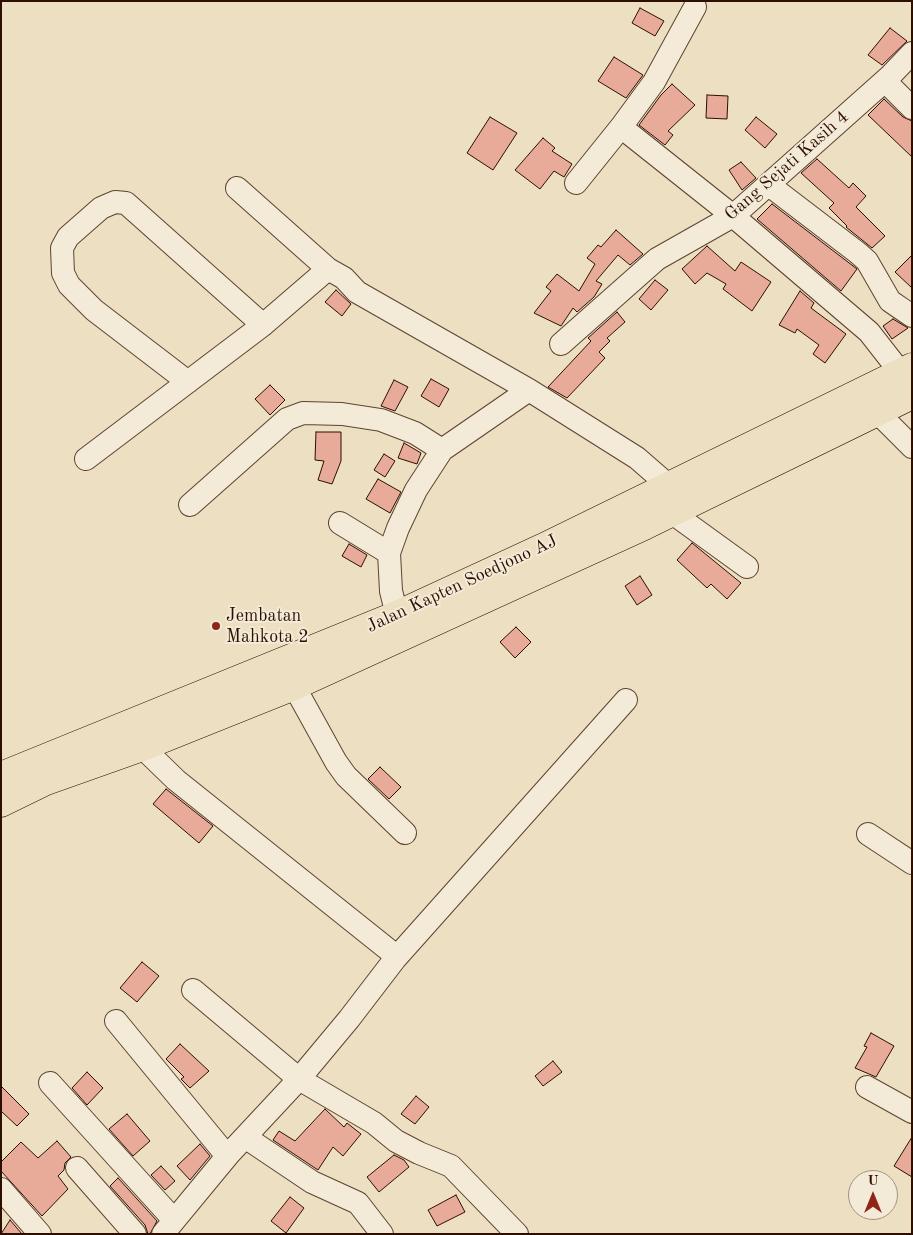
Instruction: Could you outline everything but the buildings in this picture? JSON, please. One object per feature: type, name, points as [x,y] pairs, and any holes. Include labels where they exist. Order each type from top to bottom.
[{"type":"main road","name":"Jalan Kapten Soedjono AJ","points":[[1,776],[397,615],[542,548],[638,514],[671,512],[876,412],[908,378]]},
{"type":"main road","name":"Jalan Kapten Soedjono AJ","points":[[1,803],[46,781],[142,747],[294,686],[638,514],[668,485],[908,378]]},
{"type":"street","points":[[576,183],[654,82],[695,7]]},
{"type":"street","name":"Gang Sejati Kasih 4","points":[[561,344],[657,259],[734,216],[885,81],[912,53]]},
{"type":"street","points":[[885,81],[912,108]]},
{"type":"street","points":[[621,127],[734,216],[869,332],[908,378]]},
{"type":"street","points":[[769,185],[862,257],[890,300],[912,316]]},
{"type":"street","points":[[237,188],[328,269],[344,278],[357,292],[529,390],[637,458],[668,485]]},
{"type":"street","points":[[188,382],[94,310],[69,284],[63,273],[62,248],[68,238],[101,208],[115,202],[126,203],[263,324]]},
{"type":"street","points":[[86,459],[263,324],[328,269]]},
{"type":"street","points":[[397,615],[391,591],[389,553],[398,528],[416,490],[442,450],[529,390]]},
{"type":"street","points":[[876,412],[912,447]]},
{"type":"street","points":[[190,505],[287,419],[303,413],[342,414],[381,420],[415,432],[442,450]]},
{"type":"street","points":[[671,512],[747,567]]},
{"type":"street","points":[[340,523],[389,553]]},
{"type":"street","points":[[294,686],[336,762],[346,776],[405,833]]},
{"type":"street","points":[[50,1083],[168,1227],[227,1156],[299,1079],[349,1019],[395,959],[626,700]]},
{"type":"street","points":[[142,747],[176,780],[390,951],[395,959]]},
{"type":"street","points":[[868,834],[912,863]]},
{"type":"street","points":[[193,990],[299,1079],[374,1122],[404,1145],[451,1166],[517,1234]]},
{"type":"street","points":[[116,1021],[227,1156]]},
{"type":"street","points":[[867,1087],[912,1112]]},
{"type":"street","points":[[245,1137],[312,1182],[358,1203],[382,1234]]},
{"type":"street","points":[[77,1168],[135,1234]]},
{"type":"street","points":[[1,1189],[40,1234]]},
{"type":"place","name":"Jembatan Mahkota 2","points":[[216,626]]}]
